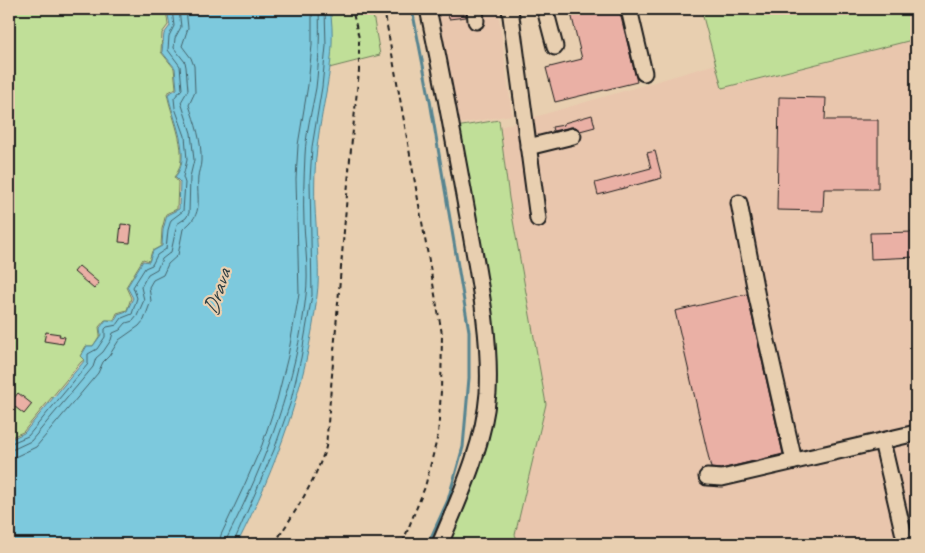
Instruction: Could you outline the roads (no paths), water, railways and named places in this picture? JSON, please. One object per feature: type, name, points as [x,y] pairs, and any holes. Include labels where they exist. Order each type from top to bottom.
[{"type":"street","points":[[428,9],[481,288],[488,357],[488,394],[478,447],[462,492],[440,544]]},
{"type":"street","points":[[510,9],[538,219]]},
{"type":"street","points":[[545,9],[554,47]]},
{"type":"street","points":[[629,9],[644,73]]},
{"type":"street","points":[[528,147],[573,136]]},
{"type":"street","points":[[739,202],[757,297],[794,461]]},
{"type":"street","points":[[707,477],[722,478],[916,433]]},
{"type":"street","points":[[882,441],[906,544]]},
{"type":"water","name":"Drava","points":[[167,9],[330,9],[332,26],[331,61],[319,131],[315,176],[318,287],[306,361],[298,393],[265,485],[237,544],[9,544],[9,440],[24,433],[85,360],[81,356],[87,346],[93,346],[101,335],[100,328],[106,320],[115,321],[118,314],[127,311],[133,298],[127,287],[143,261],[149,262],[153,251],[162,246],[163,230],[167,215],[179,209],[180,182],[175,177],[180,169],[182,148],[168,94],[177,89],[175,68],[162,52],[164,34],[170,26]]},
{"type":"waterway","points":[[412,9],[430,101],[469,331],[469,378],[463,447],[448,500],[428,544]]}]
